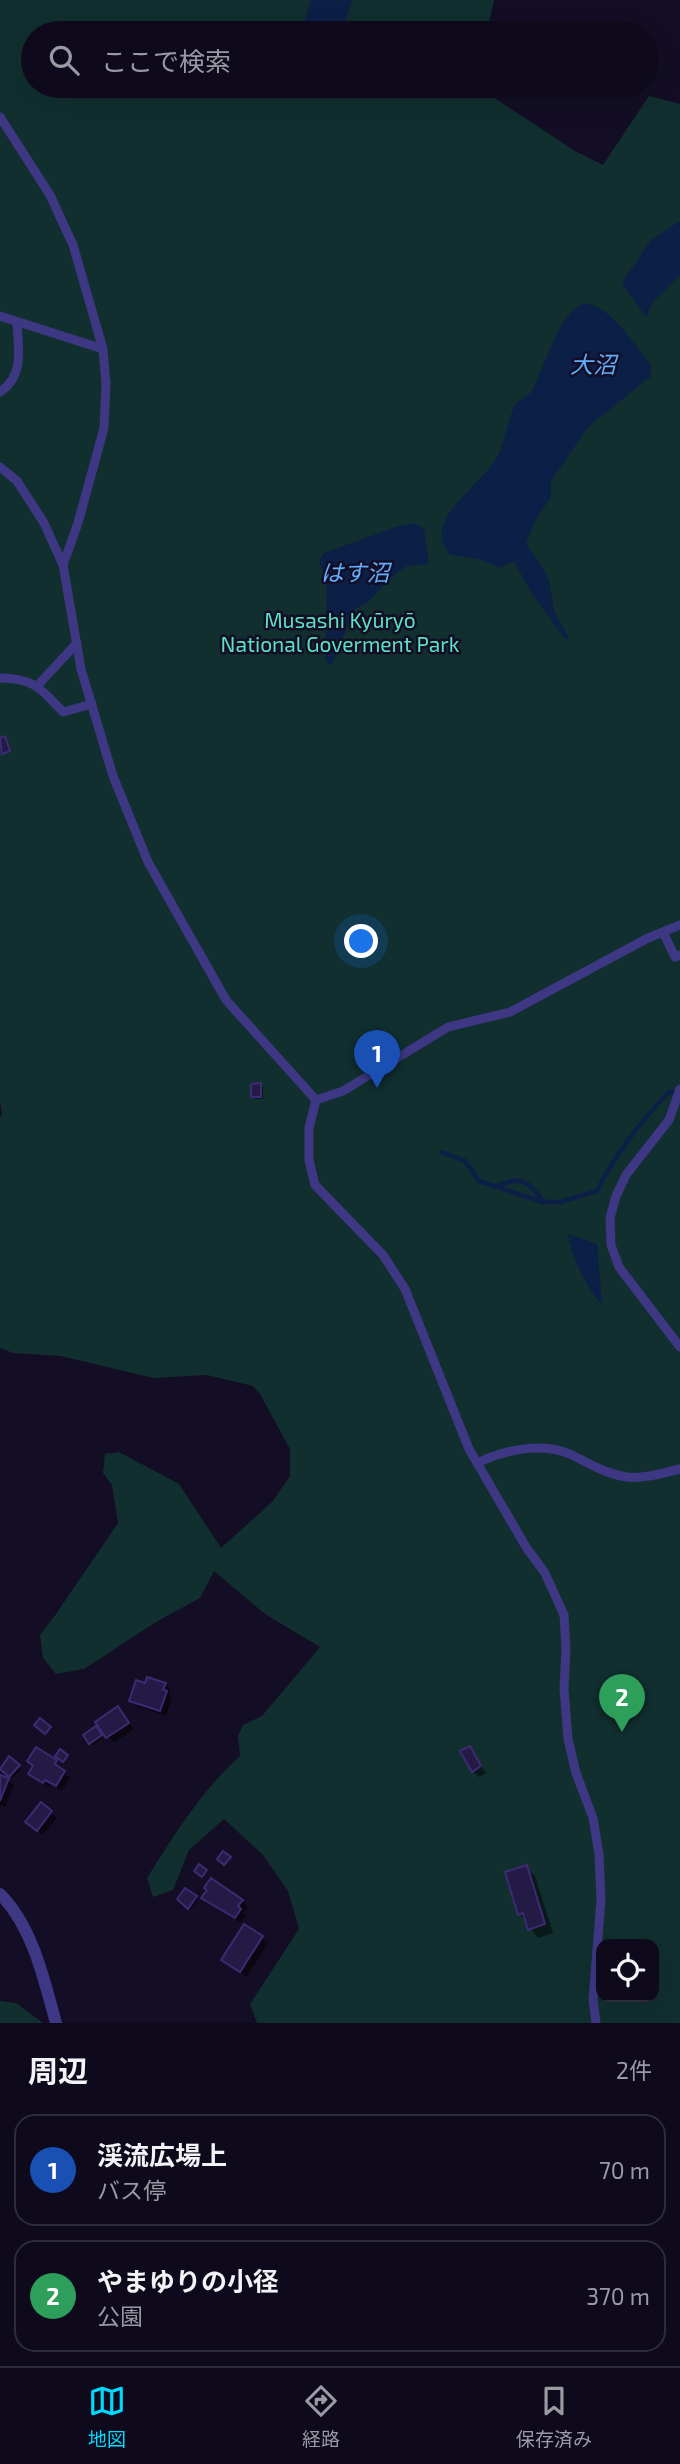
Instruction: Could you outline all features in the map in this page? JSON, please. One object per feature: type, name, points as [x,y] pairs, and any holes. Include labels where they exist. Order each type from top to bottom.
[{"type":"street","points":[[0,117],[50,195],[73,245],[103,349],[106,384],[104,428],[78,523],[63,565]]},
{"type":"street","points":[[0,316],[103,349]]},
{"type":"street","points":[[0,392],[12,383],[18,365],[17,322]]},
{"type":"street","points":[[0,467],[17,481],[44,523],[63,565],[77,643],[92,704],[113,776],[148,862],[226,1000],[316,1100]]},
{"type":"street","points":[[38,685],[77,643]]},
{"type":"street","points":[[0,678],[38,685],[63,712],[92,704]]},
{"type":"street","points":[[316,1100],[343,1091],[448,1027],[510,1012],[680,925]]},
{"type":"street","points":[[663,932],[675,957],[680,955]]},
{"type":"street","points":[[680,1089],[669,1119],[626,1175],[610,1218],[611,1245],[620,1267],[680,1347]]},
{"type":"street","points":[[316,1100],[309,1128],[309,1160],[315,1185],[383,1255],[405,1289],[469,1449],[526,1547],[545,1573],[564,1615],[564,1689],[568,1739],[576,1773],[593,1818],[599,1854],[601,1900],[593,1999],[596,2023]]},
{"type":"street","points":[[477,1463],[494,1455],[519,1449],[542,1449],[569,1454],[588,1465],[628,1477],[650,1476],[680,1469]]},
{"type":"street","points":[[0,1894],[20,1919],[30,1941],[56,2023]]},
{"type":"green space","name":"Musashi Kyūryō National Goverment Park","points":[[0,0],[494,0],[490,21],[21,21],[21,98],[494,98],[575,151],[603,165],[648,98],[680,104],[680,2023],[257,2023],[250,2004],[299,1929],[288,1891],[263,1855],[224,1819],[189,1850],[173,1890],[153,1897],[147,1878],[201,1798],[240,1756],[238,1736],[243,1725],[262,1716],[320,1647],[265,1614],[214,1571],[200,1598],[156,1622],[84,1669],[56,1674],[43,1658],[40,1635],[118,1523],[112,1485],[103,1473],[105,1454],[119,1452],[179,1484],[221,1548],[272,1502],[290,1476],[290,1449],[253,1386],[207,1375],[153,1378],[61,1356],[13,1353],[0,1348]]},
{"type":"green space","points":[[0,2001],[16,2003],[43,2023],[0,2023]]},
{"type":"water","points":[[311,0],[352,0],[345,21],[305,21]]},
{"type":"water","points":[[680,221],[680,275],[653,302],[646,317],[622,283],[651,240]]},
{"type":"water","name":"大沼","points":[[584,303],[595,306],[614,319],[652,367],[650,377],[588,427],[551,481],[551,497],[535,520],[526,544],[549,581],[554,611],[569,639],[565,639],[532,594],[514,561],[500,568],[479,559],[450,555],[442,534],[443,526],[453,508],[496,459],[514,408],[533,389],[567,317]]},
{"type":"water","name":"はす沼","points":[[414,523],[424,529],[429,564],[407,566],[388,580],[369,601],[355,609],[331,666],[325,659],[327,583],[319,561],[324,553]]},
{"type":"water","points":[[569,1234],[597,1244],[602,1304],[591,1291],[576,1262]]},
{"type":"building","points":[[5,736],[10,751],[2,754],[0,738]]},
{"type":"building","points":[[261,1083],[261,1097],[251,1097],[251,1084]]},
{"type":"building","points":[[147,1677],[166,1683],[163,1689],[167,1691],[160,1711],[129,1701],[136,1680],[145,1683]]},
{"type":"building","points":[[118,1706],[129,1723],[106,1738],[95,1722]]},
{"type":"building","points":[[40,1718],[51,1727],[45,1734],[34,1725]]},
{"type":"building","points":[[96,1726],[102,1735],[89,1744],[83,1735]]},
{"type":"building","points":[[470,1746],[481,1766],[472,1772],[460,1751]]},
{"type":"building","points":[[36,1747],[57,1760],[55,1764],[65,1771],[56,1786],[45,1780],[43,1783],[28,1774],[33,1766],[27,1761]]},
{"type":"building","points":[[60,1749],[68,1755],[63,1762],[55,1756]]},
{"type":"building","points":[[9,1756],[20,1765],[9,1777],[0,1769]]},
{"type":"building","points":[[0,1775],[9,1778],[0,1801]]},
{"type":"building","points":[[41,1802],[52,1811],[37,1831],[25,1822]]},
{"type":"building","points":[[223,1851],[231,1857],[224,1865],[217,1859]]},
{"type":"building","points":[[199,1864],[207,1870],[202,1877],[194,1871]]},
{"type":"building","points":[[527,1865],[545,1924],[528,1930],[523,1913],[518,1915],[505,1872]]},
{"type":"building","points":[[211,1878],[243,1900],[238,1906],[241,1909],[235,1918],[201,1898]]},
{"type":"building","points":[[185,1888],[197,1896],[188,1909],[177,1899]]},
{"type":"building","points":[[244,1924],[263,1936],[240,1972],[221,1960]]},
{"type":"waterway","points":[[442,1152],[465,1161],[479,1181],[543,1202],[560,1202],[597,1191],[638,1127],[669,1092],[674,1092]]},
{"type":"waterway","points":[[496,1186],[512,1181],[523,1182],[543,1201]]},
{"type":"place","name":"渓流広場上","points":[[377,1088]]},
{"type":"place","name":"やまゆりの小径","points":[[622,1732]]}]
